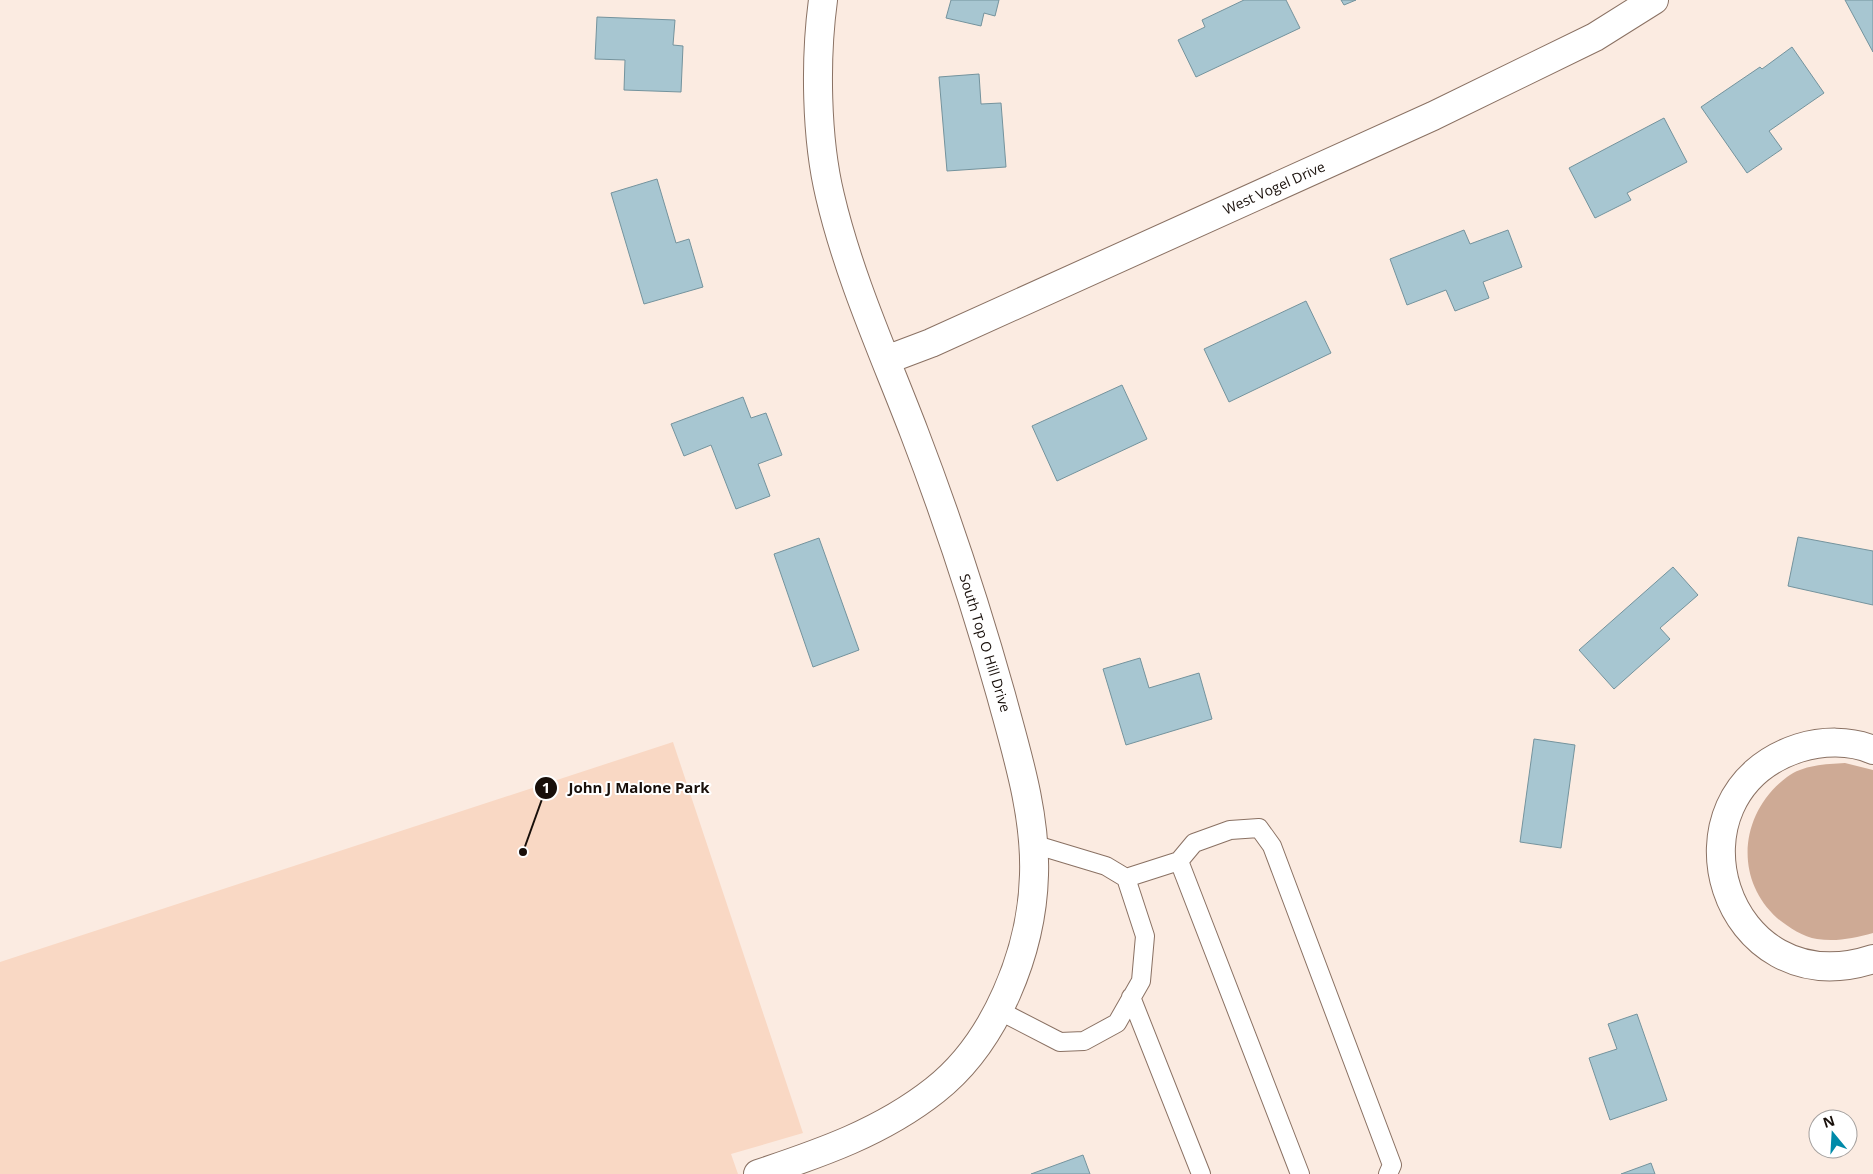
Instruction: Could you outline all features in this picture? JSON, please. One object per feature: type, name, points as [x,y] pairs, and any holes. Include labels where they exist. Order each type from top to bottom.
[{"type":"street","name":"South Top O Hill Drive","points":[[764,1173],[841,1145],[878,1128],[936,1090],[973,1052],[1013,980],[1028,920],[1034,877],[1034,844],[1019,760],[982,627],[937,492],[853,278],[829,194],[823,153],[818,74],[823,0]]},
{"type":"street","name":"West Vogel Drive","points":[[886,360],[940,339],[1433,116],[1595,37],[1654,0]]},
{"type":"street","points":[[1873,750],[1839,743],[1812,744],[1787,752],[1762,768],[1741,790],[1727,815],[1720,844],[1722,874],[1730,902],[1746,927],[1768,947],[1794,961],[1823,967],[1853,966],[1873,959]]},
{"type":"lane","points":[[1126,878],[1179,861],[1194,843],[1230,830],[1259,828],[1272,846],[1392,1165],[1388,1174]]},
{"type":"lane","points":[[998,1010],[1060,1042],[1084,1041],[1117,1023],[1141,981],[1145,936],[1126,878],[1106,866],[1034,844]]},
{"type":"lane","points":[[1179,861],[1300,1174]]},
{"type":"lane","points":[[1131,997],[1201,1174]]},
{"type":"shaded area","points":[[673,742],[803,1133],[731,1154],[738,1174],[0,1174],[0,962]]},
{"type":"shaded area","points":[[1845,763],[1873,770],[1873,933],[1838,940],[1824,940],[1801,934],[1786,925],[1763,902],[1753,884],[1748,865],[1748,846],[1752,826],[1759,808],[1771,791],[1787,777],[1807,768]]},
{"type":"building","points":[[951,0],[999,0],[995,16],[984,13],[981,26],[946,18]]},
{"type":"building","points":[[1244,0],[1286,0],[1300,28],[1196,77],[1178,40],[1205,27],[1202,20]]},
{"type":"building","points":[[1341,0],[1356,0],[1344,5]]},
{"type":"building","points":[[1845,0],[1873,0],[1873,52]]},
{"type":"building","points":[[597,17],[675,20],[673,45],[683,46],[681,92],[624,90],[625,60],[595,59]]},
{"type":"building","points":[[1792,47],[1824,93],[1769,131],[1782,149],[1747,173],[1701,107],[1760,67],[1762,69]]},
{"type":"building","points":[[979,74],[981,104],[1001,103],[1006,167],[947,171],[939,77]]},
{"type":"building","points":[[1664,118],[1687,162],[1627,193],[1631,200],[1595,218],[1569,168]]},
{"type":"building","points":[[657,179],[676,243],[689,239],[703,287],[644,304],[611,193]]},
{"type":"building","points":[[1464,230],[1470,244],[1508,230],[1522,267],[1483,282],[1489,298],[1455,311],[1446,290],[1407,305],[1390,259]]},
{"type":"building","points":[[1306,301],[1331,353],[1229,402],[1204,349]]},
{"type":"building","points":[[1122,385],[1147,439],[1057,481],[1032,426]]},
{"type":"building","points":[[743,397],[751,418],[766,413],[782,455],[758,464],[770,496],[736,509],[711,445],[684,456],[671,424]]},
{"type":"building","points":[[1798,537],[1873,551],[1873,605],[1788,586]]},
{"type":"building","points":[[819,538],[859,650],[813,667],[774,554]]},
{"type":"building","points":[[1673,567],[1698,595],[1660,628],[1670,639],[1614,689],[1579,650]]},
{"type":"building","points":[[1140,658],[1149,688],[1199,673],[1212,719],[1126,745],[1103,669]]},
{"type":"building","points":[[1534,739],[1575,745],[1561,848],[1520,842]]},
{"type":"building","points":[[1637,1014],[1667,1100],[1610,1120],[1589,1058],[1617,1049],[1608,1024]]},
{"type":"building","points":[[1083,1155],[1090,1174],[1031,1174]]},
{"type":"building","points":[[1651,1163],[1655,1174],[1621,1174]]},
{"type":"place","name":"John J Malone Park","points":[[523,852]]}]
